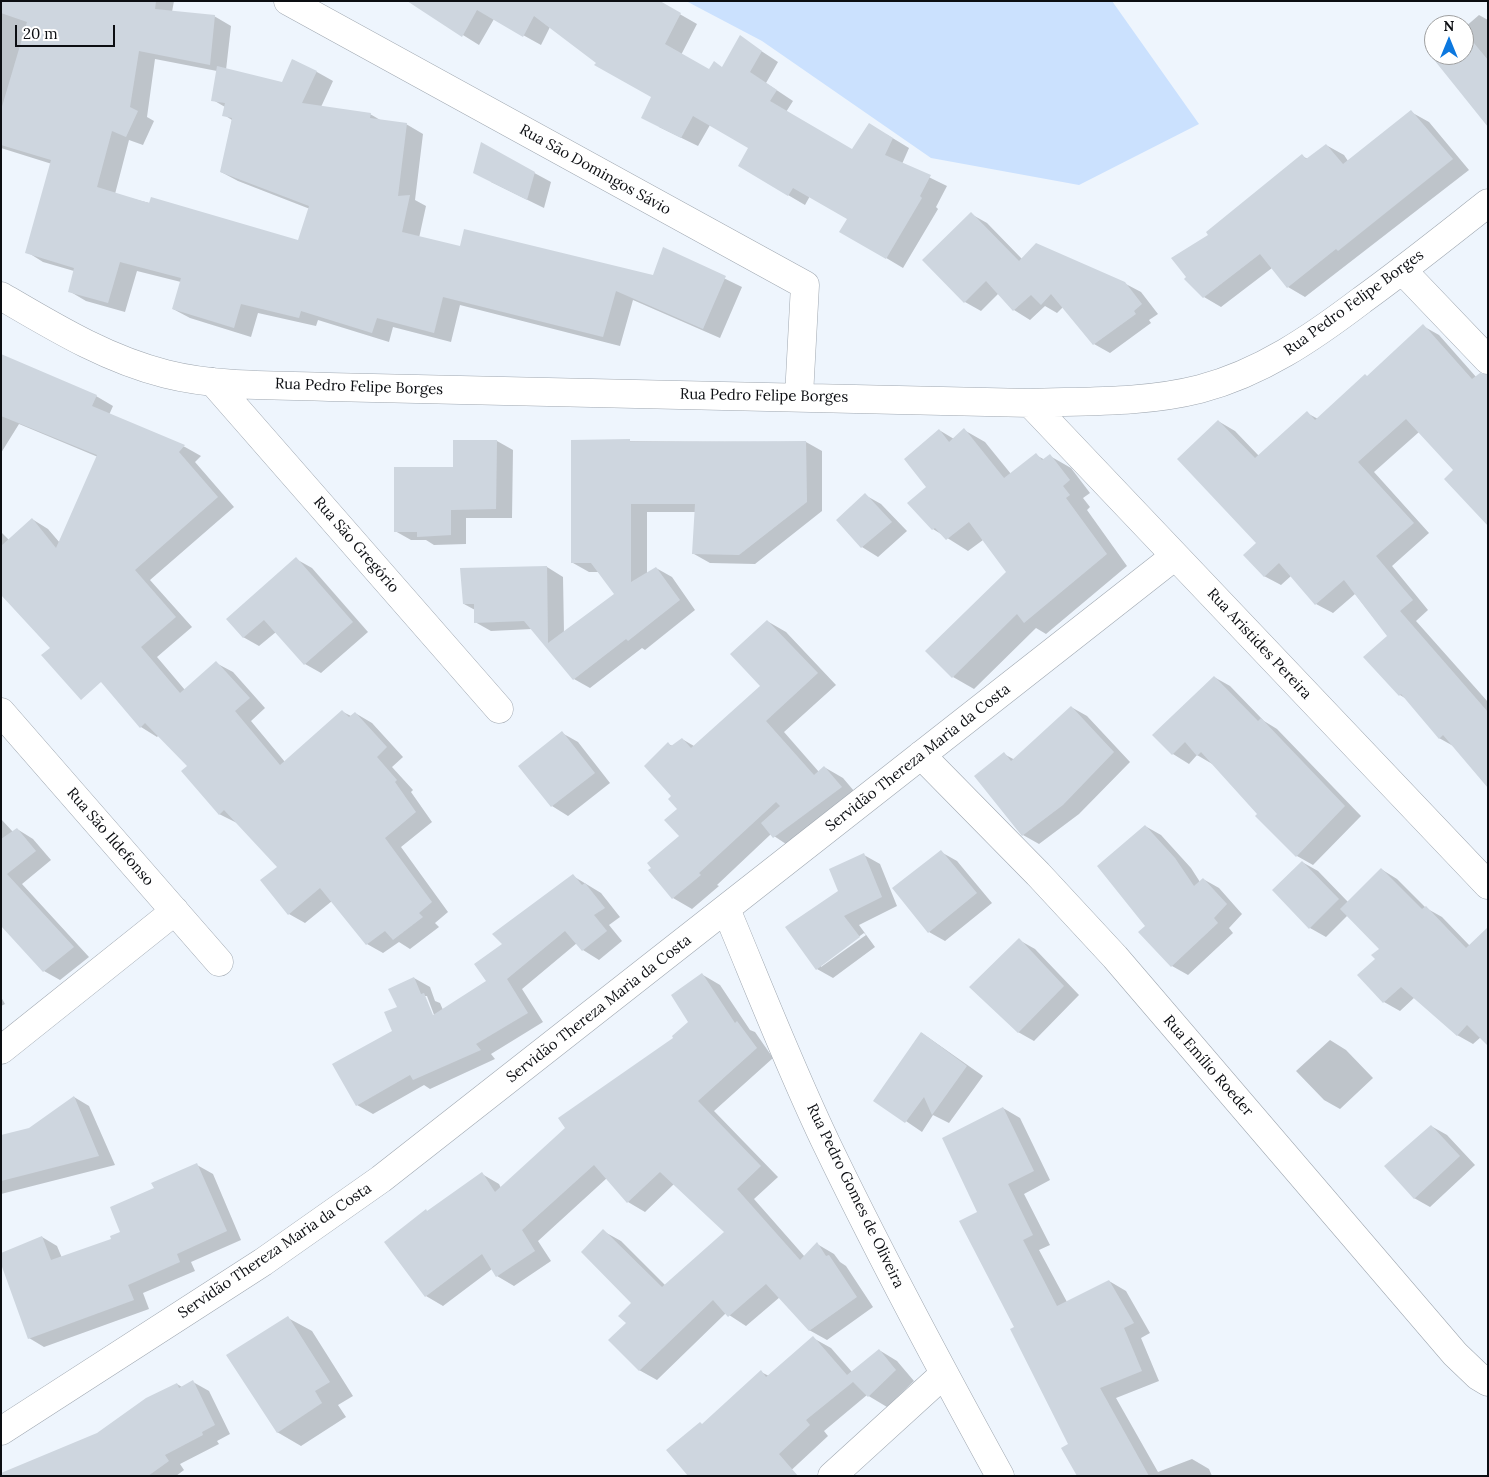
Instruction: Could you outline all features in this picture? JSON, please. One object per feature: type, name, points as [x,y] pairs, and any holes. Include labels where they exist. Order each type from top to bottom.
[{"type":"street","name":"Rua São Domingos Sávio","points":[[288,1],[805,285],[799,396]]},
{"type":"street","name":"Rua Pedro Felipe Borges","points":[[1,296],[75,339],[121,360],[166,374],[213,382],[339,388],[799,396],[1030,403],[1156,398],[1200,389],[1243,375],[1281,356],[1318,332],[1402,270],[1488,203]]},
{"type":"street","points":[[1402,270],[1488,360]]},
{"type":"street","name":"Rua São Gregório","points":[[213,382],[499,709]]},
{"type":"street","name":"Rua Aristides Pereira","points":[[1030,403],[1488,885]]},
{"type":"street","name":"Servidão Thereza Maria da Costa","points":[[1,1431],[263,1262],[381,1179],[1175,556]]},
{"type":"street","name":"Rua São Ildefonso","points":[[1,712],[219,962]]},
{"type":"street","name":"Rua Emílio Roeder","points":[[921,755],[1038,874],[1116,957],[1455,1354],[1478,1376],[1488,1382]]},
{"type":"street","name":"Rua Pedro Gomes de Oliveira","points":[[726,909],[790,1063],[827,1145],[944,1374],[1000,1476]]},
{"type":"street","points":[[1,1050],[175,912]]},
{"type":"street","points":[[832,1476],[944,1374]]},
{"type":"shaded area","points":[[686,1],[1112,1],[1199,124],[1079,185],[931,158],[762,41]]},
{"type":"building","points":[[1,1],[156,1],[155,9],[215,15],[210,65],[139,51],[130,107],[138,111],[126,137],[112,131],[97,187],[149,203],[151,197],[298,240],[309,206],[220,172],[232,118],[222,116],[225,103],[211,101],[217,66],[282,82],[292,59],[317,71],[302,103],[371,113],[370,118],[407,123],[398,196],[410,195],[402,232],[460,246],[464,229],[653,275],[663,247],[726,276],[703,329],[616,291],[603,337],[443,297],[434,333],[377,318],[372,333],[301,311],[299,318],[241,304],[234,328],[172,309],[181,278],[120,262],[108,303],[68,292],[74,268],[25,253],[51,160],[1,145],[1,110],[27,22],[1,13]]},
{"type":"building","points":[[407,1],[660,1],[681,13],[665,44],[709,69],[714,61],[722,67],[740,35],[762,51],[750,72],[777,90],[770,101],[852,149],[869,123],[893,138],[885,155],[931,175],[920,196],[922,198],[886,259],[839,232],[847,219],[793,188],[788,196],[738,166],[748,148],[693,116],[681,138],[641,118],[651,97],[594,65],[596,63],[534,16],[523,37],[477,10],[462,37]]},
{"type":"building","points":[[1474,43],[1488,60],[1488,127],[1438,65],[1474,65]]},
{"type":"building","points":[[1411,110],[1453,159],[1338,251],[1336,249],[1287,288],[1260,254],[1203,298],[1184,279],[1186,277],[1171,258],[1208,235],[1206,232],[1302,154],[1306,159],[1326,144],[1343,164]]},
{"type":"building","points":[[481,142],[535,172],[527,200],[473,173]]},
{"type":"building","points":[[971,212],[1019,261],[1036,243],[1125,282],[1142,304],[1134,311],[1136,314],[1093,345],[1051,294],[1041,305],[1031,295],[1013,311],[986,281],[964,303],[922,260]]},
{"type":"building","points":[[1423,324],[1472,379],[1480,373],[1488,375],[1488,526],[1444,479],[1453,470],[1406,419],[1358,462],[1414,523],[1376,556],[1413,600],[1400,611],[1488,712],[1488,788],[1443,735],[1439,739],[1401,694],[1399,696],[1363,657],[1387,636],[1344,580],[1315,605],[1279,563],[1264,577],[1243,555],[1256,543],[1177,459],[1218,420],[1255,458],[1307,411],[1315,420],[1365,374],[1367,376]]},
{"type":"building","points":[[1,354],[97,395],[92,406],[185,445],[179,452],[218,497],[135,570],[176,617],[141,647],[180,693],[216,661],[250,698],[235,711],[280,765],[342,710],[349,717],[355,712],[387,747],[377,757],[397,780],[395,782],[416,812],[385,838],[432,902],[419,913],[423,917],[393,940],[385,931],[366,945],[320,888],[288,915],[260,880],[277,867],[224,810],[219,815],[181,771],[187,766],[145,723],[140,728],[101,682],[81,700],[41,655],[50,648],[1,595],[1,546],[32,518],[56,548],[97,455],[1,416]]},
{"type":"building","points":[[964,428],[1004,478],[1036,453],[1042,460],[1050,454],[1070,480],[1063,486],[1070,495],[1066,498],[1107,554],[1024,623],[1017,614],[952,678],[925,651],[1006,572],[969,522],[946,540],[935,528],[932,530],[907,503],[926,487],[904,459],[939,429],[949,442]]},
{"type":"building","points":[[630,439],[630,442],[806,441],[807,502],[739,555],[692,554],[695,504],[631,504],[631,582],[656,567],[680,600],[628,641],[626,639],[573,680],[524,621],[474,623],[474,604],[463,604],[460,568],[547,566],[548,643],[614,594],[591,563],[571,563],[571,440]]},
{"type":"building","points":[[453,440],[497,440],[496,509],[451,510],[451,535],[417,537],[417,532],[394,532],[394,467],[453,467]]},
{"type":"building","points":[[865,493],[892,522],[861,548],[836,520]]},
{"type":"building","points":[[296,557],[353,622],[304,665],[264,620],[243,638],[226,619]]},
{"type":"building","points":[[767,620],[818,673],[766,721],[814,775],[824,766],[842,787],[773,838],[761,823],[780,806],[776,802],[699,873],[701,875],[672,899],[648,870],[651,868],[647,863],[679,836],[664,820],[677,809],[668,799],[671,796],[644,766],[668,742],[671,746],[682,738],[691,748],[760,686],[730,654]]},
{"type":"building","points":[[1214,676],[1258,721],[1261,718],[1345,806],[1296,857],[1255,816],[1257,814],[1201,752],[1197,756],[1185,742],[1172,755],[1152,735]]},
{"type":"building","points":[[1071,706],[1114,752],[1063,805],[1022,836],[974,776],[1004,752],[1011,761]]},
{"type":"building","points":[[562,731],[595,773],[551,807],[518,766]]},
{"type":"building","points":[[1145,825],[1175,858],[1194,886],[1203,878],[1227,904],[1214,918],[1218,923],[1171,967],[1138,932],[1145,926],[1097,866]]},
{"type":"building","points":[[17,828],[36,851],[7,874],[74,947],[43,972],[1,926],[1,839]]},
{"type":"building","points":[[941,850],[977,893],[928,933],[892,888]]},
{"type":"building","points":[[864,853],[882,897],[844,916],[860,937],[816,970],[785,927],[838,891],[829,869]]},
{"type":"building","points":[[1302,861],[1339,899],[1309,929],[1272,890]]},
{"type":"building","points":[[1381,868],[1422,909],[1426,906],[1466,948],[1488,927],[1488,1046],[1467,1025],[1457,1036],[1401,987],[1383,1003],[1357,975],[1375,959],[1371,955],[1379,949],[1340,909]]},
{"type":"building","points":[[573,874],[582,885],[585,883],[605,908],[594,915],[607,931],[582,951],[565,931],[507,979],[528,1013],[476,1044],[481,1050],[413,1080],[410,1075],[356,1106],[332,1064],[392,1031],[384,1012],[397,1007],[388,989],[414,977],[421,994],[424,993],[433,1015],[486,981],[474,964],[502,944],[492,934]]},
{"type":"building","points":[[1019,938],[1064,986],[1018,1033],[969,987]]},
{"type":"building","points":[[702,973],[735,1023],[737,1021],[757,1048],[698,1101],[761,1166],[737,1189],[800,1260],[817,1242],[826,1256],[829,1255],[857,1297],[809,1331],[766,1284],[728,1317],[713,1300],[639,1371],[608,1340],[626,1323],[618,1316],[631,1303],[581,1252],[603,1229],[662,1287],[724,1232],[660,1172],[627,1203],[594,1165],[522,1230],[535,1251],[496,1277],[482,1254],[425,1297],[384,1242],[426,1209],[427,1211],[482,1172],[495,1192],[565,1128],[558,1118],[673,1038],[672,1036],[688,1022],[671,995]]},
{"type":"building","points":[[921,1032],[967,1066],[932,1115],[924,1097],[905,1123],[873,1101]]},
{"type":"building","points":[[74,1096],[99,1156],[1,1181],[1,1135],[29,1128]]},
{"type":"building","points":[[1003,1107],[1034,1171],[1008,1184],[1033,1235],[1023,1240],[1057,1306],[1109,1280],[1134,1323],[1124,1328],[1142,1371],[1100,1388],[1149,1476],[1077,1476],[1061,1448],[1068,1444],[1010,1329],[1014,1327],[959,1221],[977,1212],[942,1138]]},
{"type":"building","points":[[1431,1125],[1460,1156],[1414,1199],[1384,1166]]},
{"type":"building","points":[[197,1163],[227,1231],[177,1254],[180,1262],[128,1285],[134,1300],[28,1339],[1,1264],[1,1253],[42,1236],[51,1260],[111,1239],[110,1236],[120,1232],[110,1207],[154,1188],[151,1183]]},
{"type":"building","points":[[288,1316],[330,1382],[315,1391],[322,1403],[277,1433],[226,1355]]},
{"type":"building","points":[[813,1336],[847,1375],[879,1349],[896,1370],[868,1397],[853,1382],[806,1420],[810,1425],[779,1454],[798,1476],[688,1476],[666,1450],[700,1422],[702,1424],[761,1370],[766,1377]]},
{"type":"building","points":[[193,1380],[215,1425],[202,1432],[203,1435],[165,1455],[169,1461],[148,1476],[1,1476],[1,1473],[97,1433],[146,1398],[177,1383],[179,1388]]}]
